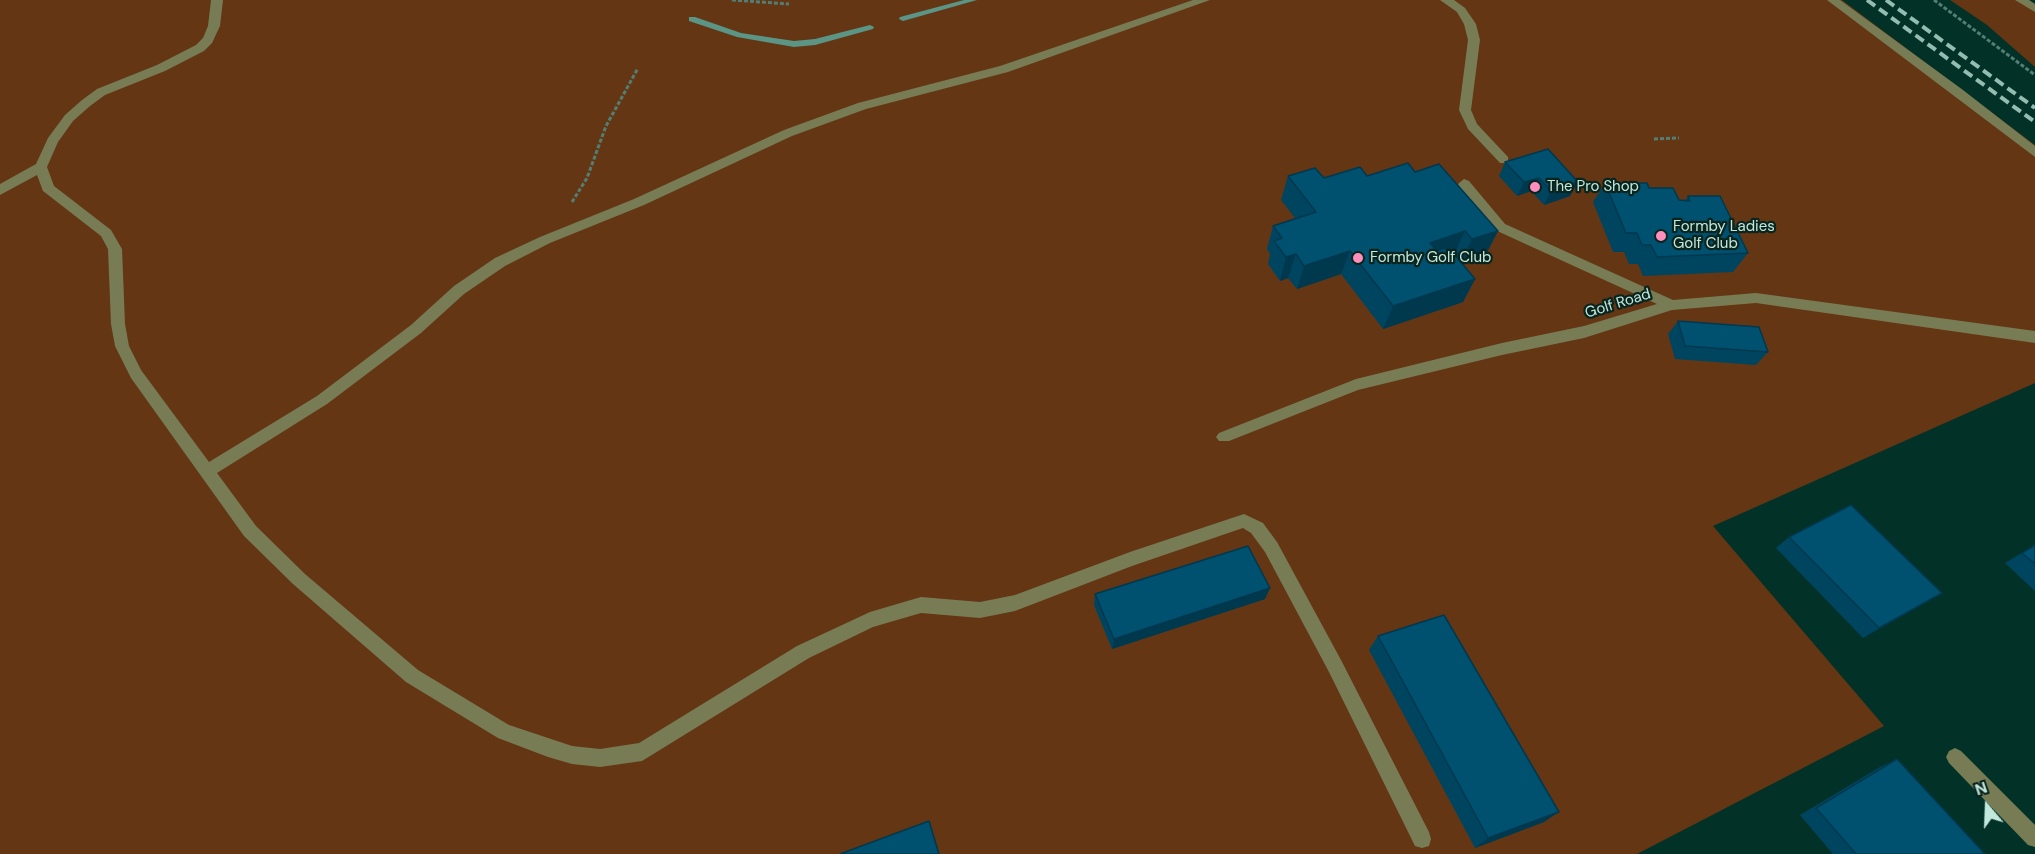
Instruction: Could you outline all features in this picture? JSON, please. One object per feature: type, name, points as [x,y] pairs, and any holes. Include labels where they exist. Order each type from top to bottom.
[{"type":"street","points":[[0,190],[41,167],[52,141],[69,118],[101,92],[162,68],[200,48],[208,40],[214,26],[218,0]]},
{"type":"street","points":[[208,471],[322,400],[416,329],[459,290],[500,262],[544,240],[639,202],[788,133],[862,106],[1004,69],[1204,0]]},
{"type":"street","points":[[1446,0],[1461,9],[1470,24],[1474,40],[1465,110],[1472,126],[1504,160]]},
{"type":"street","points":[[1833,0],[1933,73],[2035,153]]},
{"type":"street","points":[[2021,0],[2035,9]]},
{"type":"street","points":[[41,167],[48,188],[106,233],[115,249],[118,324],[122,346],[136,374],[250,531],[299,579],[412,676],[504,732],[572,755],[600,758],[642,753],[803,652],[870,620],[921,605],[980,610],[1015,603],[1130,559],[1244,521],[1257,528],[1271,547],[1335,666],[1422,839]]},
{"type":"street","points":[[1464,184],[1500,227],[1672,305]]},
{"type":"street","name":"Golf Road","points":[[1224,437],[1356,385],[1502,348],[1584,332],[1672,305],[1756,298],[2035,337]]},
{"type":"street","points":[[1955,757],[2035,838]]},
{"type":"path","points":[[732,0],[789,4]]},
{"type":"path","points":[[1934,0],[2035,75]]},
{"type":"path","points":[[565,211],[587,178],[606,126],[638,68]]},
{"type":"path","points":[[1654,139],[1678,138]]},
{"type":"shaded area","name":"Formby Golf Club","points":[[0,0],[1842,0],[2035,145],[2035,383],[1713,526],[1884,726],[1637,854],[0,854]]},
{"type":"shaded area","points":[[1950,0],[2021,0],[2035,9],[2035,67],[1987,25]]},
{"type":"building","points":[[1548,149],[1578,182],[1551,191],[1539,178],[1524,182],[1505,162]]},
{"type":"building","name":"Formby Golf Club","points":[[1408,163],[1415,172],[1439,164],[1498,231],[1472,239],[1465,231],[1430,243],[1437,251],[1445,248],[1451,256],[1455,255],[1475,279],[1393,306],[1350,251],[1304,266],[1296,254],[1286,257],[1274,241],[1282,238],[1273,226],[1316,212],[1288,176],[1315,168],[1324,178],[1360,167],[1367,176]]},
{"type":"building","points":[[1605,183],[1647,183],[1649,188],[1673,188],[1679,200],[1690,201],[1688,196],[1720,196],[1748,253],[1657,257],[1651,245],[1642,245],[1637,233],[1626,233]]},
{"type":"building","points":[[1678,321],[1759,327],[1768,352],[1685,346]]},
{"type":"building","points":[[1851,505],[1942,593],[1879,628],[1789,537]]},
{"type":"building","points":[[2035,545],[2035,564],[2022,553]]},
{"type":"building","points":[[1248,546],[1270,588],[1114,639],[1095,594]]},
{"type":"building","points":[[1444,615],[1559,812],[1488,838],[1378,636]]},
{"type":"building","points":[[1897,759],[1985,854],[1856,854],[1816,808]]},
{"type":"building","points":[[929,821],[939,854],[840,854]]},
{"type":"waterway","points":[[903,19],[973,0]]},
{"type":"waterway","points":[[692,19],[740,35],[794,44],[815,42],[870,27]]},
{"type":"railway","points":[[1867,0],[2035,122]]},
{"type":"railway","points":[[1886,0],[2035,108]]},
{"type":"place","name":"The Pro Shop","points":[[1535,187]]},
{"type":"place","name":"Formby Ladies Golf Club","points":[[1661,236]]},
{"type":"place","name":"Formby Golf Club","points":[[1358,258]]}]
